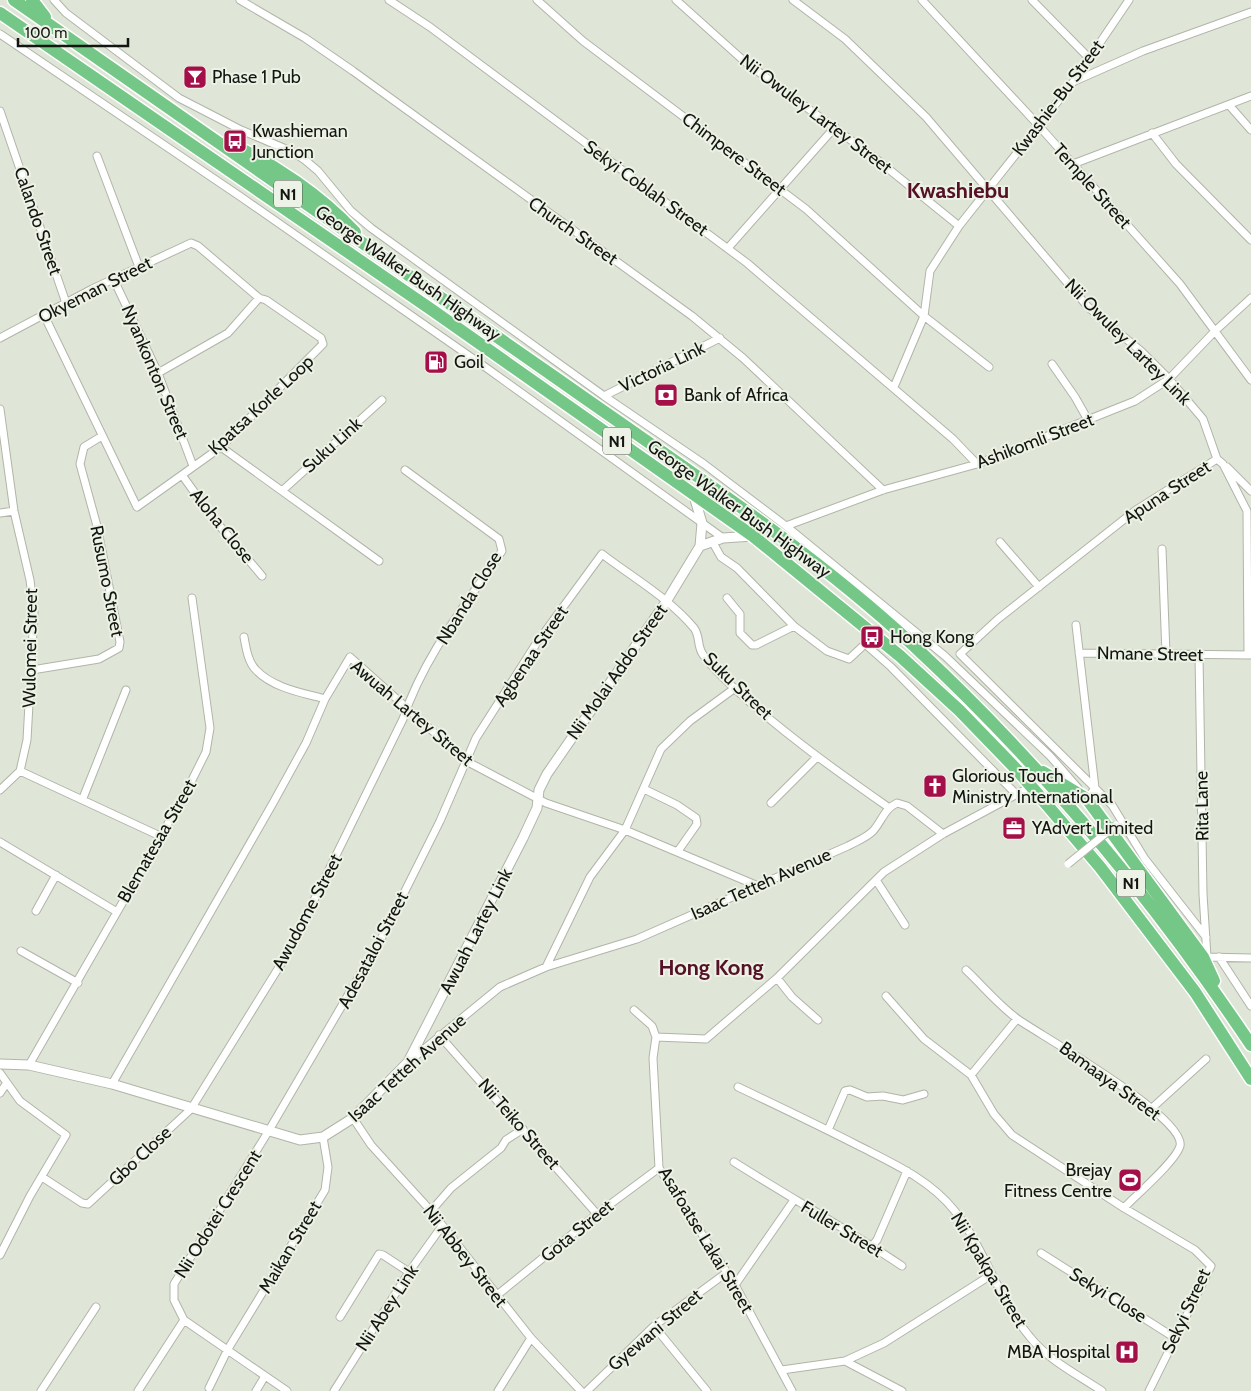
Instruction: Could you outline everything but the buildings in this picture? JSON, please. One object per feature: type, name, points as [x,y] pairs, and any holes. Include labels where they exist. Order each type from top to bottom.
[{"type":"highway","points":[[14,0],[54,28]]},
{"type":"highway","points":[[32,0],[54,28]]},
{"type":"highway","name":"George Walker Bush Highway","points":[[0,13],[432,310],[753,536],[900,656],[959,710],[1032,786],[1100,867],[1164,948],[1251,1079]]},
{"type":"highway","name":"George Walker Bush Highway","points":[[54,28],[205,132],[256,156],[326,204],[374,251],[796,549],[910,642],[1034,767],[1086,824],[1223,1003],[1251,1045]]},
{"type":"highway","points":[[1034,767],[1085,797],[1205,957],[1223,1003]]},
{"type":"street","points":[[54,0],[66,13],[179,98],[305,160],[318,171],[351,211],[371,228],[604,396],[704,464],[786,526],[945,656],[1050,756],[1085,797],[1095,788],[1112,805],[1145,859],[1206,937]]},
{"type":"street","name":"Church Street","points":[[240,0],[305,38],[352,71],[720,338],[883,490]]},
{"type":"street","name":"Sekyi Coblah Street","points":[[389,0],[430,27],[728,248],[894,387]]},
{"type":"street","name":"Chimpere Street","points":[[537,0],[583,41],[806,208],[924,316],[989,367]]},
{"type":"street","name":"Nii Owuley Lartey Street","points":[[676,0],[744,61],[835,127],[959,226]]},
{"type":"street","name":"Nii Owuley Lartey Link","points":[[793,0],[845,40],[926,117],[1088,307],[1142,352],[1203,419],[1220,461]]},
{"type":"street","name":"Temple Street","points":[[922,0],[1039,126],[1180,284],[1251,380]]},
{"type":"street","points":[[1032,0],[1089,58]]},
{"type":"street","name":"Kwashie-Bu Street","points":[[894,387],[924,316],[930,271],[959,226],[1074,81],[1129,0]]},
{"type":"street","points":[[1074,81],[1162,44],[1251,12]]},
{"type":"street","points":[[0,34],[241,197],[488,368],[723,538]]},
{"type":"street","points":[[1073,164],[1152,132],[1251,96]]},
{"type":"street","points":[[1229,105],[1251,130]]},
{"type":"street","name":"Calando Street","points":[[0,111],[66,303]]},
{"type":"street","points":[[728,248],[835,127]]},
{"type":"street","points":[[1152,132],[1182,170],[1251,240]]},
{"type":"street","points":[[97,156],[139,267]]},
{"type":"street","name":"Okyeman Street","points":[[0,338],[66,303],[190,243]]},
{"type":"street","name":"Kpatsa Korle Loop","points":[[44,315],[135,506],[139,507],[221,447],[323,344],[321,338],[266,300],[260,298],[198,246],[190,243]]},
{"type":"street","name":"Nyankonton Street","points":[[114,280],[158,373],[193,466]]},
{"type":"street","points":[[158,373],[228,332],[260,298]]},
{"type":"street","name":"Ashikomli Street","points":[[786,526],[883,490],[977,464],[1136,401],[1169,380],[1214,331],[1251,298]]},
{"type":"street","name":"Victoria Link","points":[[604,396],[720,338]]},
{"type":"street","points":[[1052,364],[1075,397],[1088,420]]},
{"type":"street","points":[[894,387],[953,439],[977,464]]},
{"type":"street","name":"Suku Link","points":[[283,490],[382,400]]},
{"type":"street","name":"Wulomei Street","points":[[0,409],[14,511],[33,597],[32,670],[27,740],[20,771]]},
{"type":"street","name":"Rusumo Street","points":[[32,670],[99,659],[119,648],[120,642],[97,526],[80,464],[84,447],[102,436]]},
{"type":"street","points":[[221,447],[379,561]]},
{"type":"street","points":[[1220,461],[1251,490]]},
{"type":"street","name":"Apuna Street","points":[[1095,788],[960,654],[1038,587],[1136,510],[1220,461],[1247,511],[1249,655]]},
{"type":"street","name":"Nbanda Close","points":[[405,470],[498,539],[502,551],[453,622],[416,686],[407,707]]},
{"type":"street","name":"Aloha Close","points":[[182,475],[213,518],[262,576]]},
{"type":"street","name":"Nii Molai Addo Street","points":[[537,798],[547,774],[561,752],[666,602],[700,546],[702,522],[694,496]]},
{"type":"street","points":[[0,513],[14,511]]},
{"type":"street","points":[[700,546],[723,538],[753,536]]},
{"type":"street","points":[[712,541],[720,557],[737,568],[794,626],[827,651],[849,659],[865,644],[891,667],[1016,794]]},
{"type":"street","points":[[1000,542],[1038,587]]},
{"type":"street","points":[[1162,550],[1166,654]]},
{"type":"street","name":"Suku Street","points":[[602,554],[666,602],[694,629],[699,637],[699,647],[703,655],[735,688],[818,757],[888,808]]},
{"type":"street","name":"Agbenaa Street","points":[[466,761],[476,738],[536,644],[602,554]]},
{"type":"street","name":"Blematesaa Street","points":[[29,1065],[186,794],[206,752],[210,721],[192,598]]},
{"type":"street","points":[[728,598],[740,614],[740,633],[752,645],[794,626]]},
{"type":"street","points":[[1076,625],[1079,653]]},
{"type":"street","points":[[244,637],[248,654],[256,670],[296,691],[326,699]]},
{"type":"street","name":"Nmane Street","points":[[1095,788],[1079,653],[1249,655]]},
{"type":"street","name":"Rita Lane","points":[[1200,654],[1205,957]]},
{"type":"street","name":"Awuah Lartey Street","points":[[112,1084],[287,777],[326,699],[350,657],[466,761],[537,798],[678,851],[758,886]]},
{"type":"street","points":[[546,967],[590,877],[625,830],[661,749],[676,733],[735,688]]},
{"type":"street","points":[[83,798],[126,690]]},
{"type":"street","name":"Awudome Street","points":[[192,1109],[288,951],[331,868],[407,707]]},
{"type":"street","points":[[771,803],[818,757]]},
{"type":"street","name":"Adesataloi Street","points":[[268,1132],[382,937],[440,821],[466,761]]},
{"type":"street","points":[[0,790],[20,771],[83,798],[160,836]]},
{"type":"street","points":[[634,1010],[652,1026],[656,1036],[706,1039],[777,978],[876,880],[896,863],[943,834],[1032,786]]},
{"type":"street","points":[[644,789],[677,805],[696,818],[697,824],[678,851]]},
{"type":"street","name":"Awuah Lartey Link","points":[[408,1062],[523,838],[537,808],[537,798]]},
{"type":"street","points":[[888,808],[897,803],[907,806],[943,834]]},
{"type":"street","name":"Isaac Tetteh Avenue","points":[[0,1064],[29,1065],[112,1084],[300,1140],[323,1137],[353,1118],[408,1062],[500,987],[546,967],[636,939],[865,838],[874,829],[888,808]]},
{"type":"street","points":[[1068,864],[1116,825]]},
{"type":"street","points":[[0,842],[116,912]]},
{"type":"street","points":[[36,911],[56,875]]},
{"type":"street","points":[[876,880],[905,925]]},
{"type":"street","points":[[21,950],[78,983]]},
{"type":"street","points":[[1205,957],[1251,958]]},
{"type":"street","points":[[1219,958],[1251,1006]]},
{"type":"street","name":"Bamaaya Street","points":[[966,970],[1017,1018],[1064,1047],[1152,1108],[1179,1138],[1180,1146],[1174,1157],[1124,1208]]},
{"type":"street","points":[[777,978],[792,997],[818,1020]]},
{"type":"street","name":"Sekyi Street","points":[[886,996],[924,1039],[971,1074],[994,1114],[1012,1135],[1124,1208],[1195,1250],[1211,1266],[1148,1391]]},
{"type":"street","points":[[971,1074],[1017,1018]]},
{"type":"street","name":"Nii Teiko Street","points":[[439,1035],[597,1214]]},
{"type":"street","name":"Asafoatse Lakai Street","points":[[656,1036],[654,1040],[654,1077],[659,1168],[735,1285],[792,1391]]},
{"type":"street","points":[[1152,1108],[1206,1059]]},
{"type":"street","points":[[0,1073],[6,1084],[28,1108],[66,1135],[13,1227],[0,1255]]},
{"type":"street","points":[[0,1094],[6,1084]]},
{"type":"street","name":"Nii Kpakpa Street","points":[[738,1087],[828,1130],[908,1171],[924,1182],[954,1210],[967,1228],[1018,1322],[1031,1339],[1044,1352],[1102,1391]]},
{"type":"street","points":[[828,1130],[845,1091],[850,1090],[867,1097],[884,1096],[903,1100],[924,1094]]},
{"type":"street","name":"Gbo Close","points":[[42,1177],[82,1203],[88,1204],[192,1109]]},
{"type":"street","name":"Nii Abbey Street","points":[[353,1118],[371,1145],[431,1211],[530,1338],[581,1391]]},
{"type":"street","points":[[431,1211],[471,1170],[523,1129]]},
{"type":"street","name":"Nii Odotei Crescent","points":[[184,1320],[174,1300],[174,1284],[268,1132]]},
{"type":"street","name":"Maikan Street","points":[[209,1388],[228,1349],[325,1190],[328,1167],[323,1137]]},
{"type":"street","points":[[734,1162],[794,1200]]},
{"type":"street","name":"Gota Street","points":[[496,1296],[597,1214],[659,1168]]},
{"type":"street","points":[[874,1244],[908,1171]]},
{"type":"street","name":"Fuller Street","points":[[735,1285],[794,1200],[874,1244],[902,1266]]},
{"type":"street","name":"Nii Abey Link","points":[[334,1391],[409,1272],[442,1226]]},
{"type":"street","name":"Sekyi Close","points":[[1041,1253],[1175,1338]]},
{"type":"street","points":[[340,1317],[379,1254],[409,1272]]},
{"type":"street","name":"Gyewani Street","points":[[587,1391],[654,1326],[726,1273]]},
{"type":"street","points":[[782,1370],[846,1361],[884,1343],[991,1275]]},
{"type":"street","points":[[41,1391],[96,1307]]},
{"type":"street","points":[[138,1391],[184,1320],[287,1391]]},
{"type":"street","points":[[654,1326],[707,1391]]},
{"type":"street","points":[[498,1391],[530,1338]]},
{"type":"street","points":[[846,1361],[902,1391]]},
{"type":"street","points":[[256,1391],[265,1376]]},
{"type":"place","name":"Phase 1 Pub","points":[[195,77]]},
{"type":"place","name":"Kwashieman Junction","points":[[235,141]]},
{"type":"place","name":"Goil","points":[[436,362]]},
{"type":"place","name":"Bank of Africa","points":[[666,395]]},
{"type":"place","name":"Hong Kong","points":[[872,637]]},
{"type":"place","name":"Glorious Touch Ministry International","points":[[935,786]]},
{"type":"place","name":"YAdvert Limited","points":[[1014,828]]},
{"type":"place","name":"Brejay Fitness Centre","points":[[1130,1180]]},
{"type":"place","name":"MBA Hospital","points":[[1127,1352]]},
{"type":"district","name":"Kwashiebu","points":[[958,190]]},
{"type":"district","name":"Hong Kong","points":[[711,967]]}]
